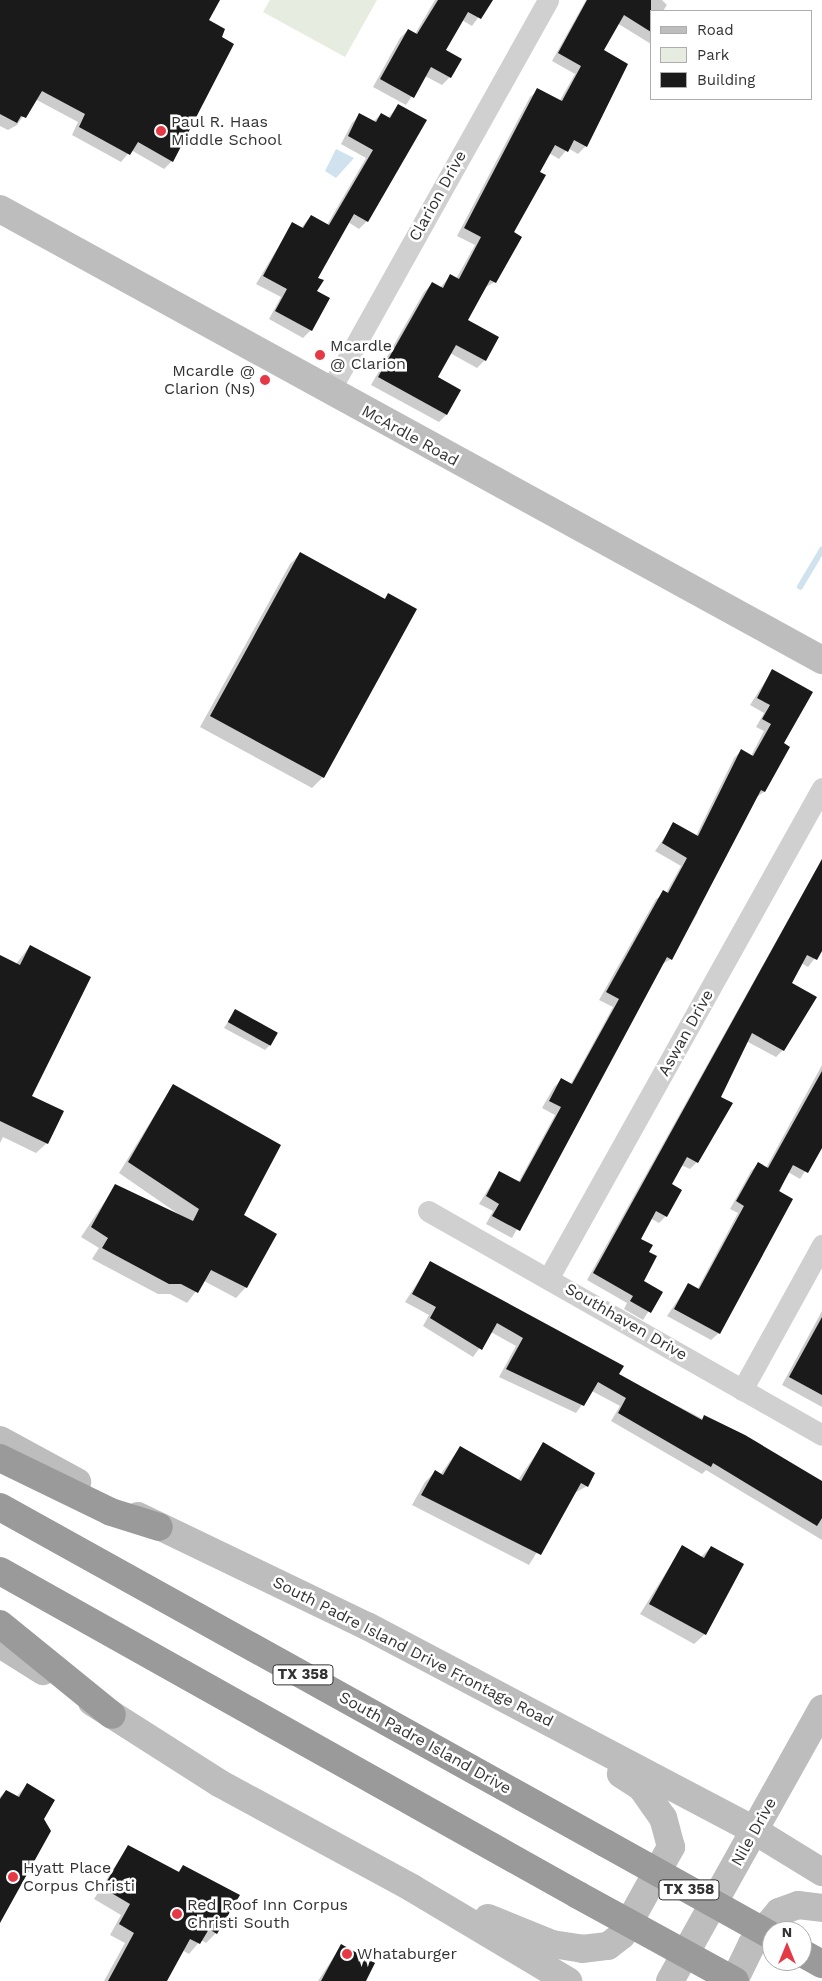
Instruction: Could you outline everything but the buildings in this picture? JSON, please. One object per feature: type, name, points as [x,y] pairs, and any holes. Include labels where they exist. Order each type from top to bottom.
[{"type":"highway","points":[[0,1458],[111,1512],[159,1527]]},
{"type":"highway","name":"South Padre Island Drive","points":[[0,1507],[762,1930]]},
{"type":"highway","points":[[0,1571],[735,1981]]},
{"type":"highway","points":[[0,1624],[112,1715]]},
{"type":"main road","name":"McArdle Road","points":[[0,209],[329,392],[822,660]]},
{"type":"main road","name":"South Padre Island Drive Frontage Road","points":[[0,1440],[159,1527],[367,1626],[535,1714],[755,1831],[822,1872]]},
{"type":"main road","points":[[0,1644],[270,1813],[412,1888],[568,1981]]},
{"type":"main road","name":"Nile Drive","points":[[670,1981],[822,1709]]},
{"type":"main road","points":[[412,1888],[552,1944],[582,1949],[608,1946],[622,1935],[671,1847],[663,1818],[641,1787],[535,1714]]},
{"type":"main road","points":[[735,1981],[752,1944],[779,1912],[798,1905],[822,1908]]},
{"type":"street","name":"Clarion Drive","points":[[329,392],[548,0]]},
{"type":"street","name":"Aswan Drive","points":[[549,1277],[822,788]]},
{"type":"street","name":"Southhaven Drive","points":[[428,1211],[549,1277],[822,1435]]},
{"type":"street","points":[[742,1390],[822,1245]]},
{"type":"green space","points":[[270,0],[377,0],[345,57],[263,12]]},
{"type":"water","points":[[336,149],[354,158],[336,178],[325,171]]},
{"type":"waterway","points":[[800,587],[822,550]]},
{"type":"place","name":"Paul R. Haas Middle School","points":[[161,131]]},
{"type":"place","name":"Mcardle @ Clarion","points":[[320,355]]},
{"type":"place","name":"Mcardle @ Clarion (Ns)","points":[[265,380]]},
{"type":"place","name":"Hyatt Place Corpus Christi","points":[[13,1877]]},
{"type":"place","name":"Red Roof Inn Corpus Christi South","points":[[177,1914]]},
{"type":"place","name":"Whataburger","points":[[347,1954]]}]
